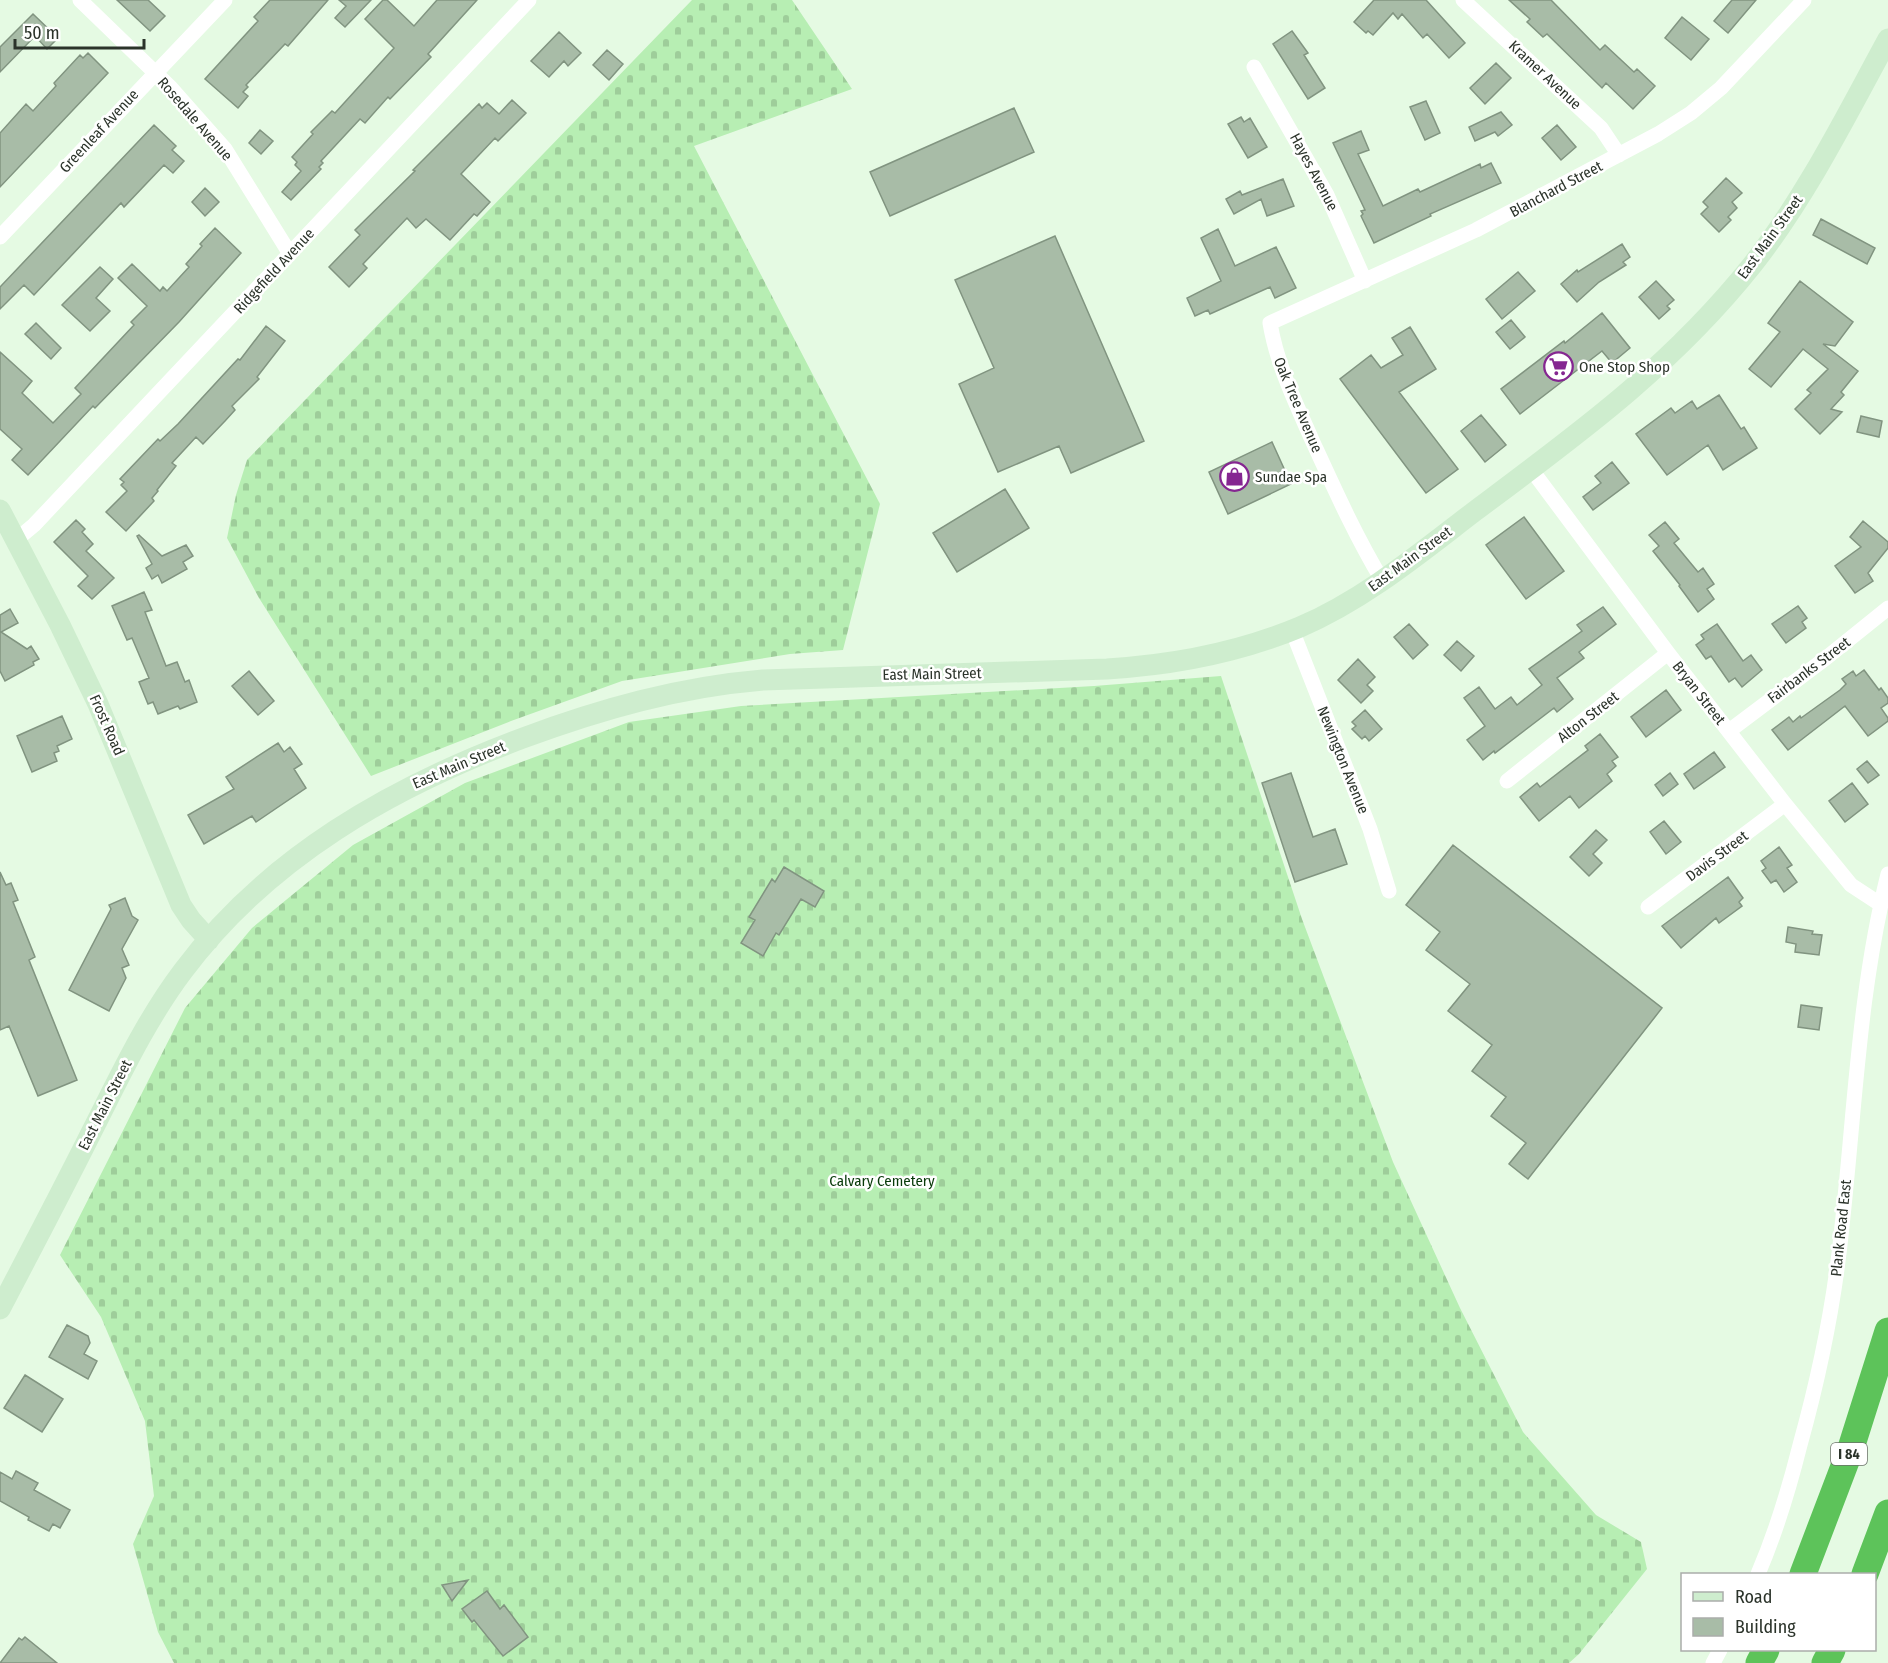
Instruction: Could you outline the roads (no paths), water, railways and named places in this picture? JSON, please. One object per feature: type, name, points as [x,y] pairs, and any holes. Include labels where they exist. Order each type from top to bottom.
[{"type":"highway","name":"I 84","points":[[1804,1573],[1851,1448],[1888,1331]]},
{"type":"highway","points":[[1866,1573],[1888,1514]]},
{"type":"main road","name":"East Main Street","points":[[0,1310],[136,1046],[168,992],[209,940],[251,898],[340,826],[372,806],[415,784],[477,756],[570,721],[618,706],[700,687],[763,680],[1159,665],[1225,653],[1292,630],[1326,615],[1382,580],[1531,469],[1642,381],[1693,333],[1754,262],[1797,202],[1822,161],[1888,39]]},
{"type":"main road","name":"Frost Road","points":[[0,510],[98,704],[181,905],[209,940]]},
{"type":"street","name":"Rosedale Avenue","points":[[80,0],[171,88],[225,149],[290,254]]},
{"type":"street","name":"Greenleaf Avenue","points":[[0,237],[225,0]]},
{"type":"street","name":"Ridgefield Avenue","points":[[16,540],[34,525],[529,0]]},
{"type":"street","name":"Kramer Avenue","points":[[1463,0],[1602,128],[1619,155]]},
{"type":"street","name":"Blanchard Street","points":[[1270,323],[1476,230],[1674,124],[1707,100],[1740,70],[1797,3]]},
{"type":"street","name":"Hayes Avenue","points":[[1254,68],[1323,187],[1365,281]]},
{"type":"street","name":"Oak Tree Avenue","points":[[1270,323],[1277,358],[1287,383],[1350,522],[1382,580]]},
{"type":"street","name":"Bryan Street","points":[[1531,469],[1668,653],[1785,804],[1851,885],[1880,904]]},
{"type":"street","name":"Fairbanks Street","points":[[1729,731],[1888,608]]},
{"type":"street","name":"Newington Avenue","points":[[1292,630],[1370,829],[1389,891]]},
{"type":"street","name":"Alton Street","points":[[1507,781],[1668,653]]},
{"type":"street","name":"Davis Street","points":[[1648,907],[1785,804]]},
{"type":"street","name":"Plank Road East","points":[[1759,1573],[1790,1484],[1825,1341],[1843,1225],[1862,1009],[1880,904],[1888,874]]},
{"type":"place","name":"One Stop Shop","points":[[1558,367]]},
{"type":"place","name":"Sundae Spa","points":[[1234,477]]},
{"type":"park label","name":"Calvary Cemetery","points":[[882,1181]]}]
